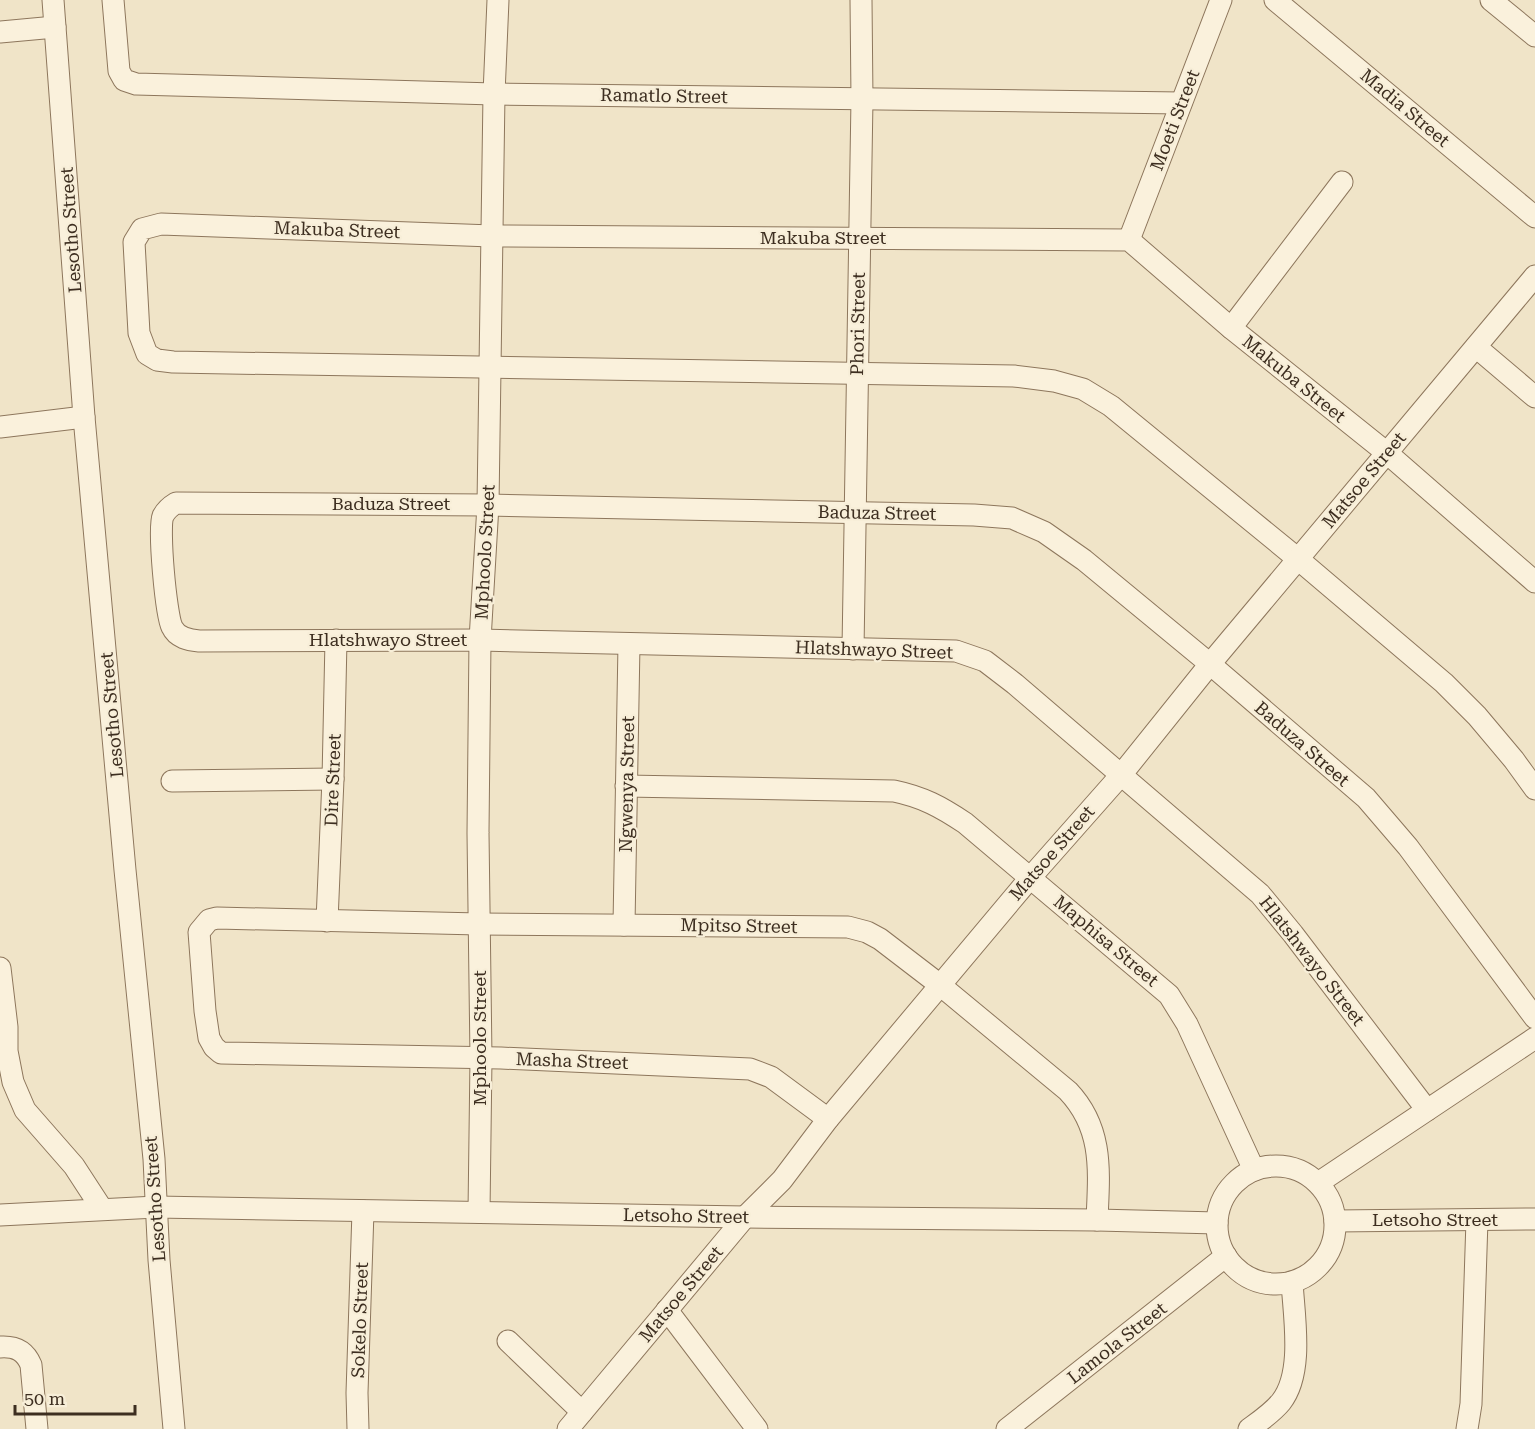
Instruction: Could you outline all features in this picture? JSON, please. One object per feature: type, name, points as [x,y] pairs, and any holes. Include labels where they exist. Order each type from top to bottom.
[{"type":"street","name":"Lesotho Street","points":[[53,0],[84,417],[154,1159],[174,1429]]},
{"type":"street","name":"Ramatlo Street","points":[[113,0],[119,71],[124,80],[136,84],[494,94],[1181,103]]},
{"type":"street","name":"Mphoolo Street","points":[[479,1212],[480,640],[488,505],[494,94],[498,0]]},
{"type":"street","name":"Phori Street","points":[[853,649],[862,99],[861,0]]},
{"type":"street","name":"Moeti Street","points":[[1129,240],[1221,0]]},
{"type":"street","name":"Madia Street","points":[[1275,0],[1535,217]]},
{"type":"street","points":[[1491,0],[1535,36]]},
{"type":"street","points":[[0,32],[55,27]]},
{"type":"street","points":[[1231,328],[1342,182]]},
{"type":"street","name":"Makuba Street","points":[[490,367],[157,360],[147,354],[139,333],[134,242],[142,229],[161,224],[492,236],[1129,240],[1231,328],[1387,453],[1535,582]]},
{"type":"street","name":"Matsoe Street","points":[[574,1423],[745,1217],[782,1180],[828,1119],[1030,878],[1121,775],[1210,664],[1535,276]]},
{"type":"street","points":[[1476,347],[1535,397]]},
{"type":"street","points":[[490,367],[1014,376],[1054,381],[1083,389],[1111,406],[1298,558],[1444,683],[1477,716],[1535,789]]},
{"type":"street","points":[[0,428],[84,417]]},
{"type":"street","name":"Baduza Street","points":[[199,641],[186,640],[178,635],[172,628],[169,612],[161,530],[163,517],[176,502],[488,505],[974,515],[1012,518],[1044,532],[1084,560],[1366,798],[1408,847],[1535,1018]]},
{"type":"street","name":"Dire Street","points":[[327,921],[336,640]]},
{"type":"street","name":"Hlatshwayo Street","points":[[199,641],[480,640],[956,651],[986,661],[1260,894],[1427,1110]]},
{"type":"street","name":"Ngwenya Street","points":[[624,925],[629,644]]},
{"type":"street","points":[[172,781],[333,779]]},
{"type":"street","name":"Maphisa Street","points":[[626,786],[894,791],[917,795],[942,808],[965,824],[1163,989],[1187,1024],[1254,1170]]},
{"type":"street","name":"Mpitso Street","points":[[229,1055],[221,1053],[209,1038],[205,1011],[200,932],[209,920],[217,918],[478,924],[848,927],[867,932],[880,939],[940,985],[1068,1091],[1079,1103],[1090,1123],[1098,1149],[1097,1220]]},
{"type":"street","points":[[0,968],[7,1027],[7,1051],[17,1092],[25,1110],[74,1166],[102,1209]]},
{"type":"street","points":[[1318,1183],[1535,1038]]},
{"type":"street","name":"Masha Street","points":[[229,1055],[481,1058],[750,1069],[771,1077],[828,1119]]},
{"type":"street","points":[[1272,1166],[1290,1167],[1303,1172],[1318,1183],[1330,1200],[1335,1221],[1333,1241],[1325,1259],[1311,1273],[1292,1282],[1273,1284],[1255,1280],[1239,1270],[1226,1256],[1218,1238],[1217,1223],[1221,1204],[1237,1180],[1254,1170],[1272,1166]]},
{"type":"street","points":[[782,1180],[787,1200],[802,1217]]},
{"type":"street","name":"Letsoho Street","points":[[0,1215],[156,1206],[1217,1223]]},
{"type":"street","name":"Sokelo Street","points":[[358,1429],[363,1211]]},
{"type":"street","name":"Letsoho Street","points":[[1335,1221],[1535,1219]]},
{"type":"street","points":[[1467,1429],[1471,1404],[1477,1220]]},
{"type":"street","name":"Lamola Street","points":[[1007,1429],[1226,1256]]},
{"type":"street","points":[[1249,1429],[1281,1402],[1293,1378],[1296,1363],[1292,1282]]},
{"type":"street","points":[[667,1310],[757,1429]]},
{"type":"street","points":[[508,1341],[574,1423]]},
{"type":"street","points":[[0,1347],[21,1350],[28,1356],[31,1365],[37,1429]]}]
